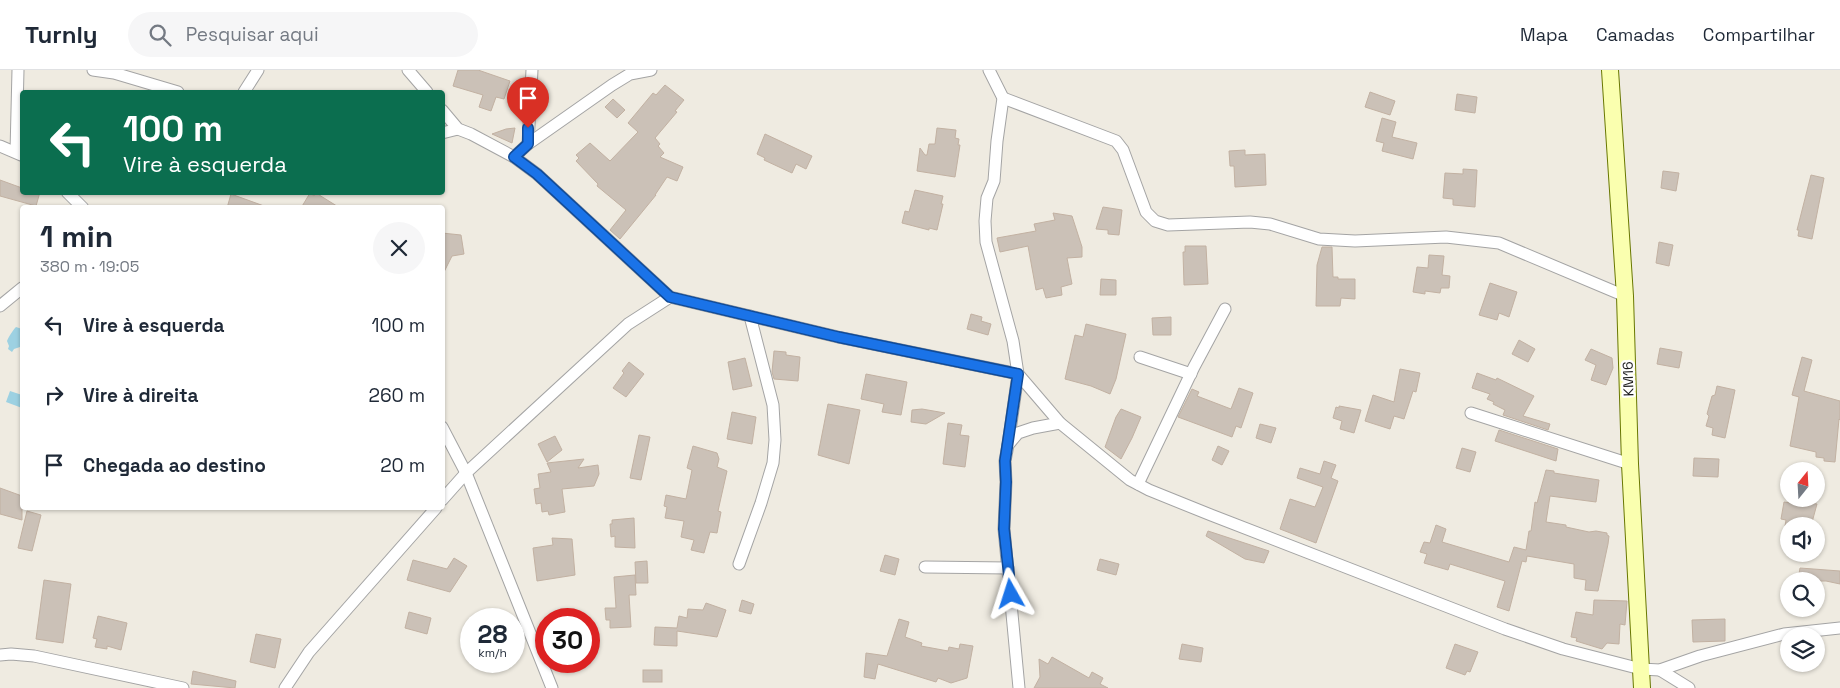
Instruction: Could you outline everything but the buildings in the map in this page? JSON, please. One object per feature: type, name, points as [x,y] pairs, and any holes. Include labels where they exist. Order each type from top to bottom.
[{"type":"street","points":[[0,146],[19,154],[18,70]]},
{"type":"street","points":[[94,70],[114,73],[171,90]]},
{"type":"street","points":[[245,90],[258,70]]},
{"type":"street","points":[[408,70],[425,90]]},
{"type":"street","points":[[528,144],[532,70]]},
{"type":"street","points":[[514,157],[528,144],[628,72],[651,70]]},
{"type":"street","points":[[989,70],[1003,98],[994,182],[987,198],[986,242],[1013,341],[1018,374],[1005,461],[1004,529],[1019,688]]},
{"type":"street","name":"KM16","points":[[1610,70],[1625,296],[1630,464],[1642,688]]},
{"type":"street","points":[[1003,98],[1116,141],[1124,150],[1146,212],[1155,221],[1168,225],[1250,222],[1270,224],[1319,239],[1355,242],[1446,237],[1499,243],[1625,296]]},
{"type":"street","points":[[445,114],[458,129],[514,157],[537,174],[670,297],[838,337],[1018,374],[1060,423],[1098,455],[1138,484],[1211,515],[1505,629],[1563,649],[1641,669],[1660,670],[1700,656],[1784,634],[1840,628]]},
{"type":"street","points":[[445,132],[458,129]]},
{"type":"street","points":[[70,195],[80,205]]},
{"type":"street","points":[[0,306],[20,290]]},
{"type":"street","points":[[445,497],[466,473],[628,324],[670,297]]},
{"type":"street","points":[[1138,484],[1191,374],[1226,309]]},
{"type":"street","points":[[739,564],[773,463],[775,440],[773,405],[750,316]]},
{"type":"street","points":[[1140,357],[1191,374]]},
{"type":"street","points":[[1471,413],[1630,464]]},
{"type":"street","points":[[1008,444],[1018,433],[1060,423]]},
{"type":"street","points":[[445,433],[466,473],[552,688]]},
{"type":"street","points":[[285,688],[309,652],[434,510]]},
{"type":"street","points":[[925,567],[1008,568]]},
{"type":"street","points":[[0,655],[34,656],[183,688]]},
{"type":"street","points":[[1660,670],[1673,684],[1689,688]]},
{"type":"water","points":[[16,327],[20,328],[20,347],[12,352],[8,349],[7,341]]},
{"type":"water","points":[[10,391],[20,394],[20,407],[6,402]]},
{"type":"route","points":[[528,128],[528,144],[514,157],[537,174],[670,297],[838,337],[1018,374],[1005,461],[1004,529],[1011,594]]}]
